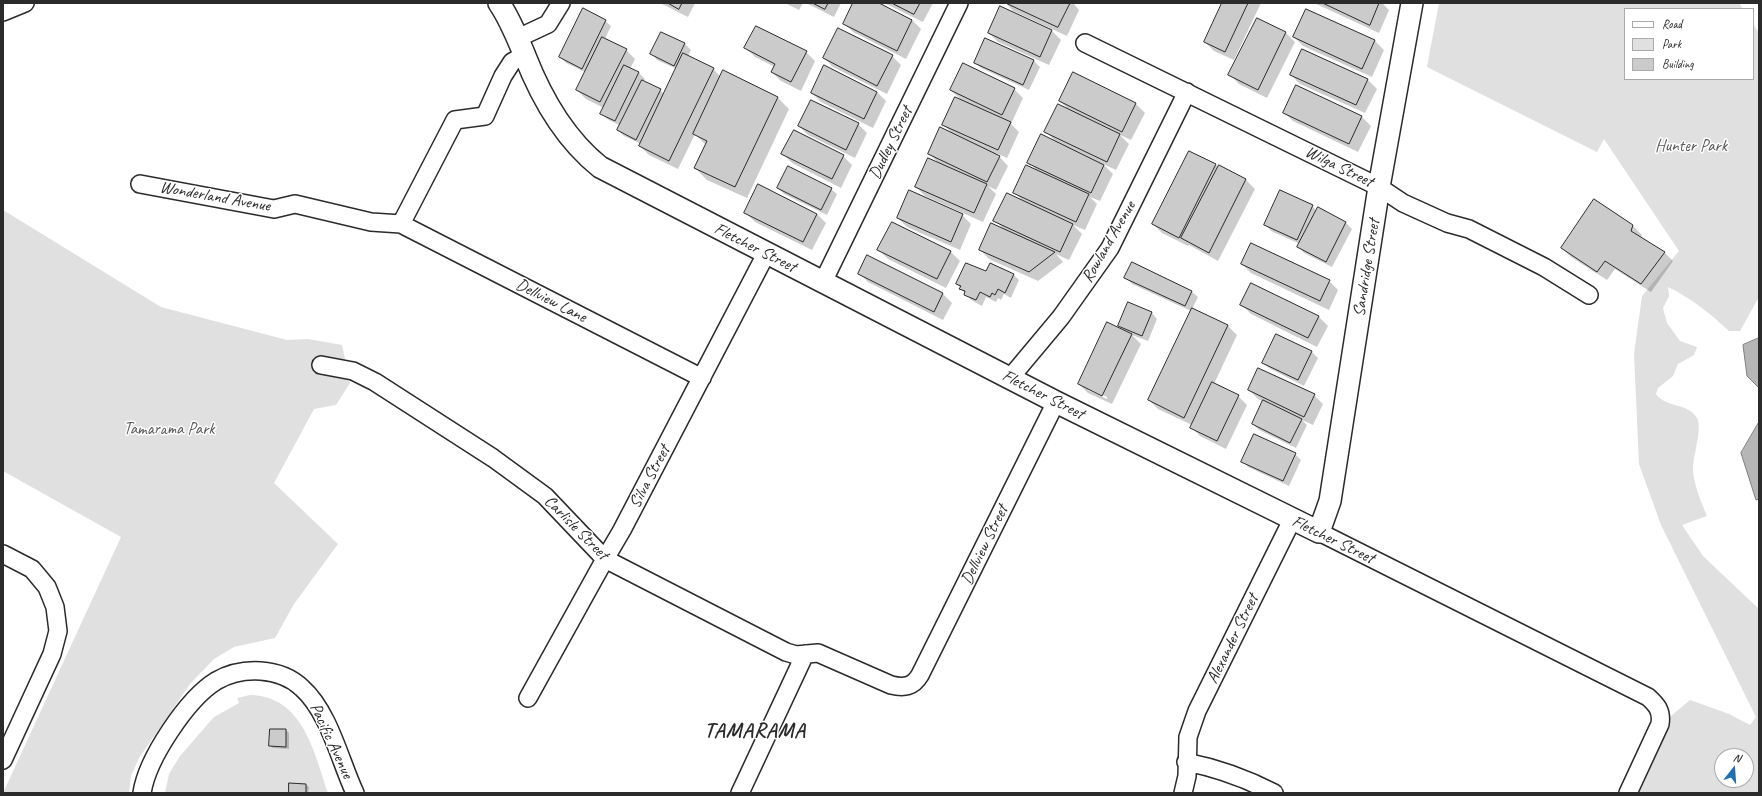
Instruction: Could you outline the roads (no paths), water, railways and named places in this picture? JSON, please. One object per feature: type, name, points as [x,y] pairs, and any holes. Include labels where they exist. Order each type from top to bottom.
[{"type":"street","points":[[3,12],[25,3]]},
{"type":"street","name":"Fletcher Street","points":[[499,3],[548,105],[574,142],[587,157],[615,176],[1056,402],[1648,697],[1662,715],[1660,724],[1628,793]]},
{"type":"street","points":[[401,224],[455,120],[485,116],[503,76],[521,47],[536,32],[548,24],[561,3]]},
{"type":"street","name":"Dudley Street","points":[[823,282],[959,3]]},
{"type":"street","name":"Sandridge Street","points":[[1319,532],[1330,501],[1379,187],[1412,3]]},
{"type":"street","name":"Wilga Street","points":[[1085,42],[1379,187],[1403,203],[1447,223],[1469,229],[1544,267],[1589,295]]},
{"type":"street","name":"Rowland Avenue","points":[[1010,378],[1061,317],[1110,248],[1187,92]]},
{"type":"street","name":"Wonderland Avenue","points":[[140,184],[274,209],[295,204],[371,222],[401,224]]},
{"type":"street","name":"Dellview Lane","points":[[401,224],[702,378]]},
{"type":"street","name":"Silva Street","points":[[528,698],[622,530],[766,254]]},
{"type":"street","name":"Carlisle Street","points":[[321,365],[353,371],[375,382],[493,458],[545,496],[605,559],[786,652],[796,655],[818,653],[891,685],[902,687],[911,685]]},
{"type":"street","name":"Dellview Street","points":[[911,685],[917,681],[1056,402]]},
{"type":"street","name":"Alexander Street","points":[[1183,793],[1187,776],[1186,762],[1188,737],[1197,711],[1292,520]]},
{"type":"street","points":[[3,554],[32,569],[47,587],[55,607],[58,631],[52,654],[3,760]]},
{"type":"street","points":[[740,793],[805,654]]},
{"type":"street","name":"Pacific Avenue","points":[[142,793],[149,767],[173,728],[188,708],[216,681],[238,673],[260,671],[278,674],[298,684],[306,691],[319,709],[355,793]]},
{"type":"street","points":[[1186,762],[1203,765],[1274,793]]},
{"type":"district","name":"TAMARAMA","points":[[755,731]]},
{"type":"park label","name":"Hunter Park","points":[[1691,147]]},
{"type":"park label","name":"Tamarama Park","points":[[169,430]]}]
